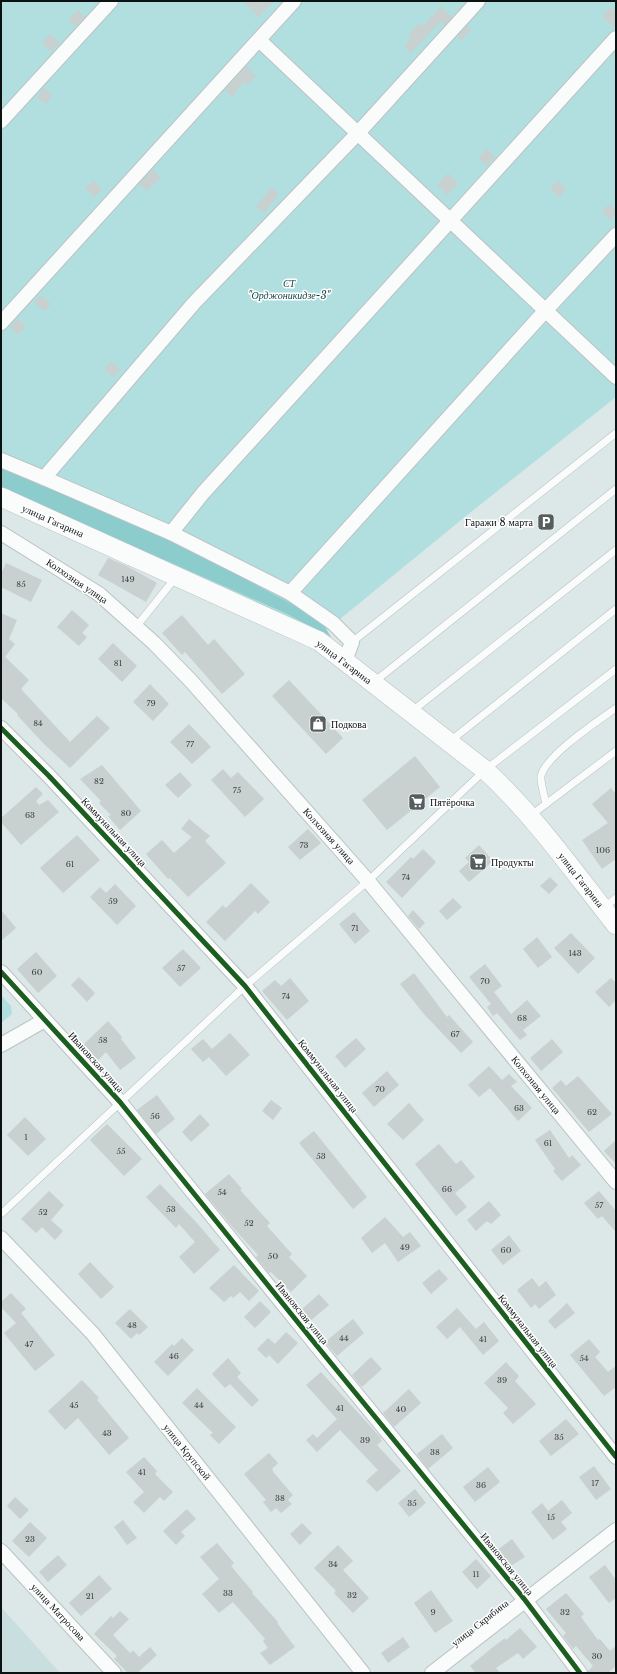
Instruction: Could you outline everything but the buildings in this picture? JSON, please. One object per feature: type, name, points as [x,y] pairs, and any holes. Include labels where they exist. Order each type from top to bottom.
[{"type":"main road","name":"улица Гагарина","points":[[4,501],[319,641],[485,770],[509,792],[610,903],[616,925]]},
{"type":"street","points":[[1,121],[112,1]]},
{"type":"street","points":[[1,323],[294,1]]},
{"type":"street","points":[[44,478],[194,303],[358,133],[478,1]]},
{"type":"street","points":[[171,533],[204,493],[616,38]]},
{"type":"street","points":[[259,40],[616,377]]},
{"type":"street","points":[[290,593],[545,310],[616,235]]},
{"type":"street","points":[[1,460],[171,533],[290,593],[333,623],[352,642],[345,661]]},
{"type":"street","name":"Колхозная улица","points":[[1,533],[99,594],[154,643],[191,681],[368,881],[616,1182]]},
{"type":"street","name":"Коммунальная улица","points":[[1,728],[49,776],[245,986],[616,1457]]},
{"type":"street","name":"Ивановская улица","points":[[1,972],[120,1102],[312,1340],[525,1600],[580,1673]]},
{"type":"street","points":[[1,1045],[45,1020]]},
{"type":"street","name":"улица Крупской","points":[[1,1238],[94,1334],[363,1673]]},
{"type":"street","name":"улица Скрябина","points":[[432,1673],[616,1530]]},
{"type":"street","name":"улица Матросова","points":[[1,1551],[114,1673]]},
{"type":"lane","points":[[352,642],[616,433]]},
{"type":"lane","points":[[373,683],[616,489]]},
{"type":"lane","points":[[410,712],[616,550]]},
{"type":"lane","points":[[136,627],[176,577]]},
{"type":"lane","points":[[449,742],[616,609]]},
{"type":"lane","points":[[1,1214],[245,986],[368,881],[485,770],[616,669]]},
{"type":"lane","points":[[546,804],[541,777],[550,761],[558,752],[616,708]]},
{"type":"lane","points":[[530,816],[616,752]]},
{"type":"shaded area","points":[[1,464],[144,525],[320,619],[331,637],[285,613],[1,488]]},
{"type":"shaded area","points":[[1,1607],[60,1673],[1,1673]]},
{"type":"green space","name":"СТ \"Орджоникидзе-3\"","points":[[1,1],[616,1],[616,397],[466,516],[318,637],[1,493]]},
{"type":"green space","points":[[1,995],[11,1006],[12,1014],[1,1023]]},
{"type":"cycle path","points":[[1,728],[49,776],[245,986],[616,1457]]},
{"type":"cycle path","points":[[1,972],[120,1102],[525,1600],[580,1673]]},
{"type":"place","name":"Гаражи 8 марта","points":[[546,522]]},
{"type":"place","name":"Подкова","points":[[318,724]]},
{"type":"place","name":"Пятёрочка","points":[[417,802]]},
{"type":"place","name":"Продукты","points":[[478,862]]}]
